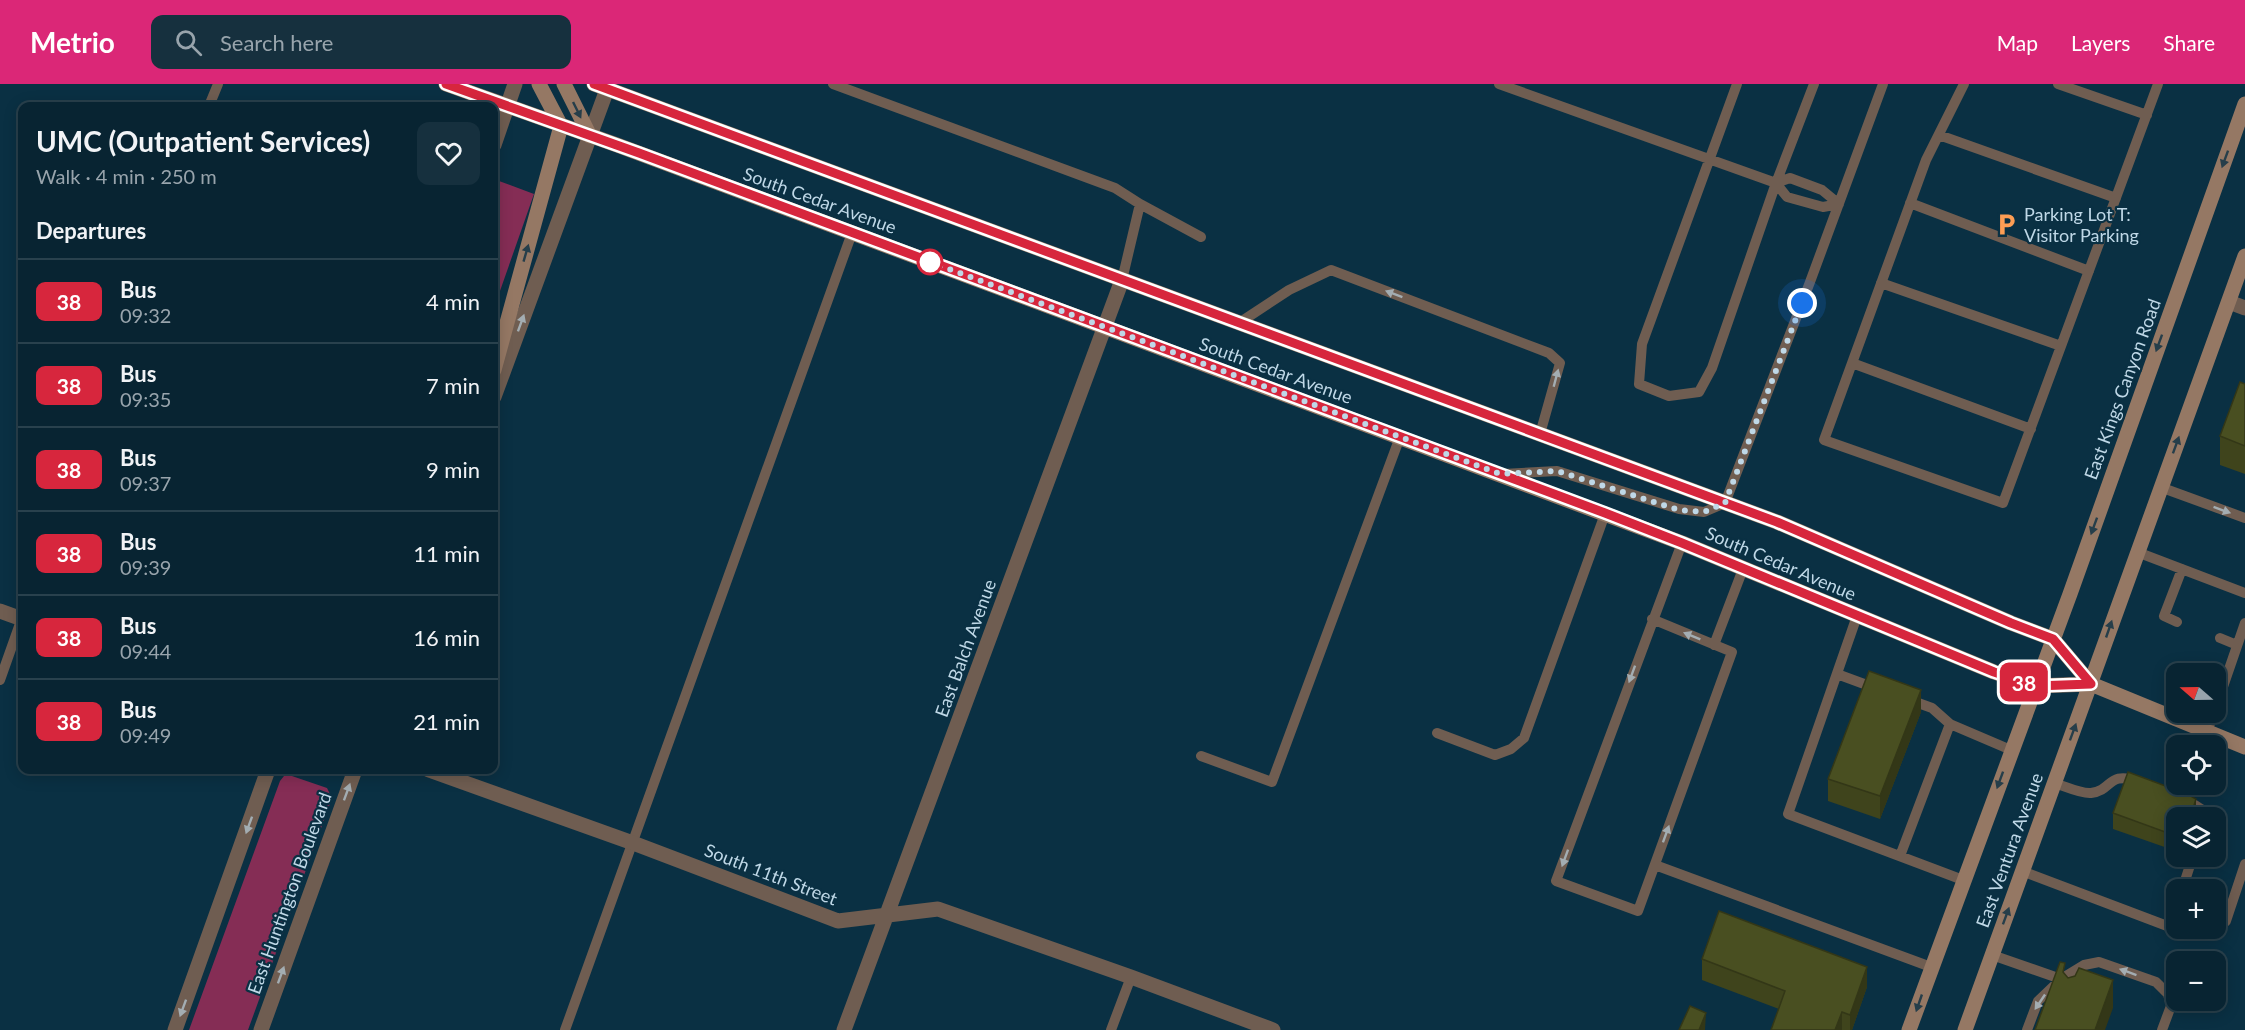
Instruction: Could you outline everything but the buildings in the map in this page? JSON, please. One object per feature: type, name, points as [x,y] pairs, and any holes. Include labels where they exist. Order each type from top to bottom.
[{"type":"main road","name":"South Cedar Avenue","points":[[446,84],[497,102]]},
{"type":"main road","points":[[498,355],[561,126],[539,84]]},
{"type":"main road","points":[[564,84],[590,136]]},
{"type":"main road","name":"South Cedar Avenue","points":[[603,86],[1838,547],[2011,623],[2053,639],[2091,684]]},
{"type":"main road","name":"South Cedar Avenue","points":[[498,102],[1605,513],[2035,686],[2091,684],[2245,747]]},
{"type":"main road","name":"East Kings Canyon Road","points":[[2035,686],[2245,104]]},
{"type":"main road","points":[[2091,684],[2245,256]]},
{"type":"main road","name":"East Ventura Avenue","points":[[1965,1030],[2091,684]]},
{"type":"main road","name":"East Ventura Avenue","points":[[1909,1030],[2035,686]]},
{"type":"street","points":[[498,134],[516,84]]},
{"type":"street","points":[[498,386],[590,136],[603,86]]},
{"type":"street","name":"East Balch Avenue","points":[[844,1030],[1122,280]]},
{"type":"street","points":[[2229,302],[2245,308]]},
{"type":"street","points":[[0,611],[18,618]]},
{"type":"street","points":[[175,1030],[267,774]]},
{"type":"street","name":"East Huntington Boulevard","points":[[261,1030],[354,774]]},
{"type":"street","name":"South 11th Street","points":[[440,774],[633,843],[838,921],[938,909],[1273,1030]]},
{"type":"lane","points":[[211,102],[218,84]]},
{"type":"lane","points":[[833,84],[1116,188],[1140,204],[1201,237]]},
{"type":"lane","points":[[1499,84],[1776,183],[1786,196],[1823,207],[1839,204]]},
{"type":"lane","points":[[1737,84],[1642,344],[1639,384],[1669,396],[1699,392],[1712,368],[1776,183],[1814,84]]},
{"type":"lane","points":[[1500,474],[1557,471],[1679,510],[1704,512],[1725,503],[1883,84]]},
{"type":"lane","points":[[1964,84],[1926,160],[1824,440],[2003,503],[2158,84]]},
{"type":"lane","points":[[2058,84],[2147,116]]},
{"type":"lane","points":[[1939,135],[2116,198]]},
{"type":"lane","points":[[1776,183],[1790,178],[1822,190],[1839,204]]},
{"type":"lane","points":[[1910,202],[2089,271]]},
{"type":"lane","points":[[1122,280],[1140,204]]},
{"type":"lane","points":[[565,1030],[852,233]]},
{"type":"lane","points":[[1239,323],[1289,290],[1330,270],[1549,353],[1560,363],[1540,434]]},
{"type":"lane","points":[[1881,283],[2061,346]]},
{"type":"lane","points":[[1852,363],[2031,429]]},
{"type":"lane","points":[[1201,756],[1272,782],[1400,437]]},
{"type":"lane","points":[[2160,487],[2245,518]]},
{"type":"lane","points":[[1437,733],[1495,755],[1511,748],[1524,738],[1605,513]]},
{"type":"lane","points":[[1652,620],[1732,652],[1638,911],[1556,881],[1652,620],[1682,543]]},
{"type":"lane","points":[[2137,552],[2245,592]]},
{"type":"lane","points":[[1714,645],[1743,569]]},
{"type":"lane","points":[[2177,622],[2164,616],[2182,569]]},
{"type":"lane","points":[[1857,616],[1788,814],[1964,880]]},
{"type":"lane","points":[[2226,679],[2245,623]]},
{"type":"lane","points":[[0,680],[18,630]]},
{"type":"lane","points":[[2220,638],[2238,645]]},
{"type":"lane","points":[[1837,674],[1932,708],[1950,724],[2011,750]]},
{"type":"lane","points":[[2207,732],[2210,723]]},
{"type":"lane","points":[[1900,856],[1950,724]]},
{"type":"lane","points":[[2054,783],[2088,794],[2101,791],[2110,781],[2125,777],[2145,783]]},
{"type":"lane","points":[[2180,795],[2199,807]]},
{"type":"lane","points":[[2226,921],[2245,864]]},
{"type":"lane","points":[[1655,865],[1931,967]]},
{"type":"lane","points":[[2022,871],[2166,926]]},
{"type":"lane","points":[[1992,955],[2061,979]]},
{"type":"lane","points":[[2027,1030],[2038,1001],[2061,979],[2084,965],[2098,962],[2156,982],[2168,994],[2171,1006],[2162,1030]]},
{"type":"lane","points":[[2077,982],[2084,965]]},
{"type":"lane","points":[[1111,1030],[1131,977]]},
{"type":"shaded area","points":[[499,181],[534,194],[498,297]]},
{"type":"shaded area","points":[[289,775],[327,788],[332,798],[248,1030],[189,1030],[280,781],[284,776]]},
{"type":"bus line","name":"38","points":[[446,84],[496,102]]},
{"type":"bus line","name":"38","points":[[498,103],[1605,513],[1994,672],[2035,686],[2091,684],[2053,639],[1777,522],[594,84]]},
{"type":"place","name":"Parking Lot T: Visitor Parking","points":[[2006,224]]},
{"type":"route","points":[[930,262],[1500,474],[1557,471],[1679,510],[1704,512],[1725,503],[1802,303]]}]
